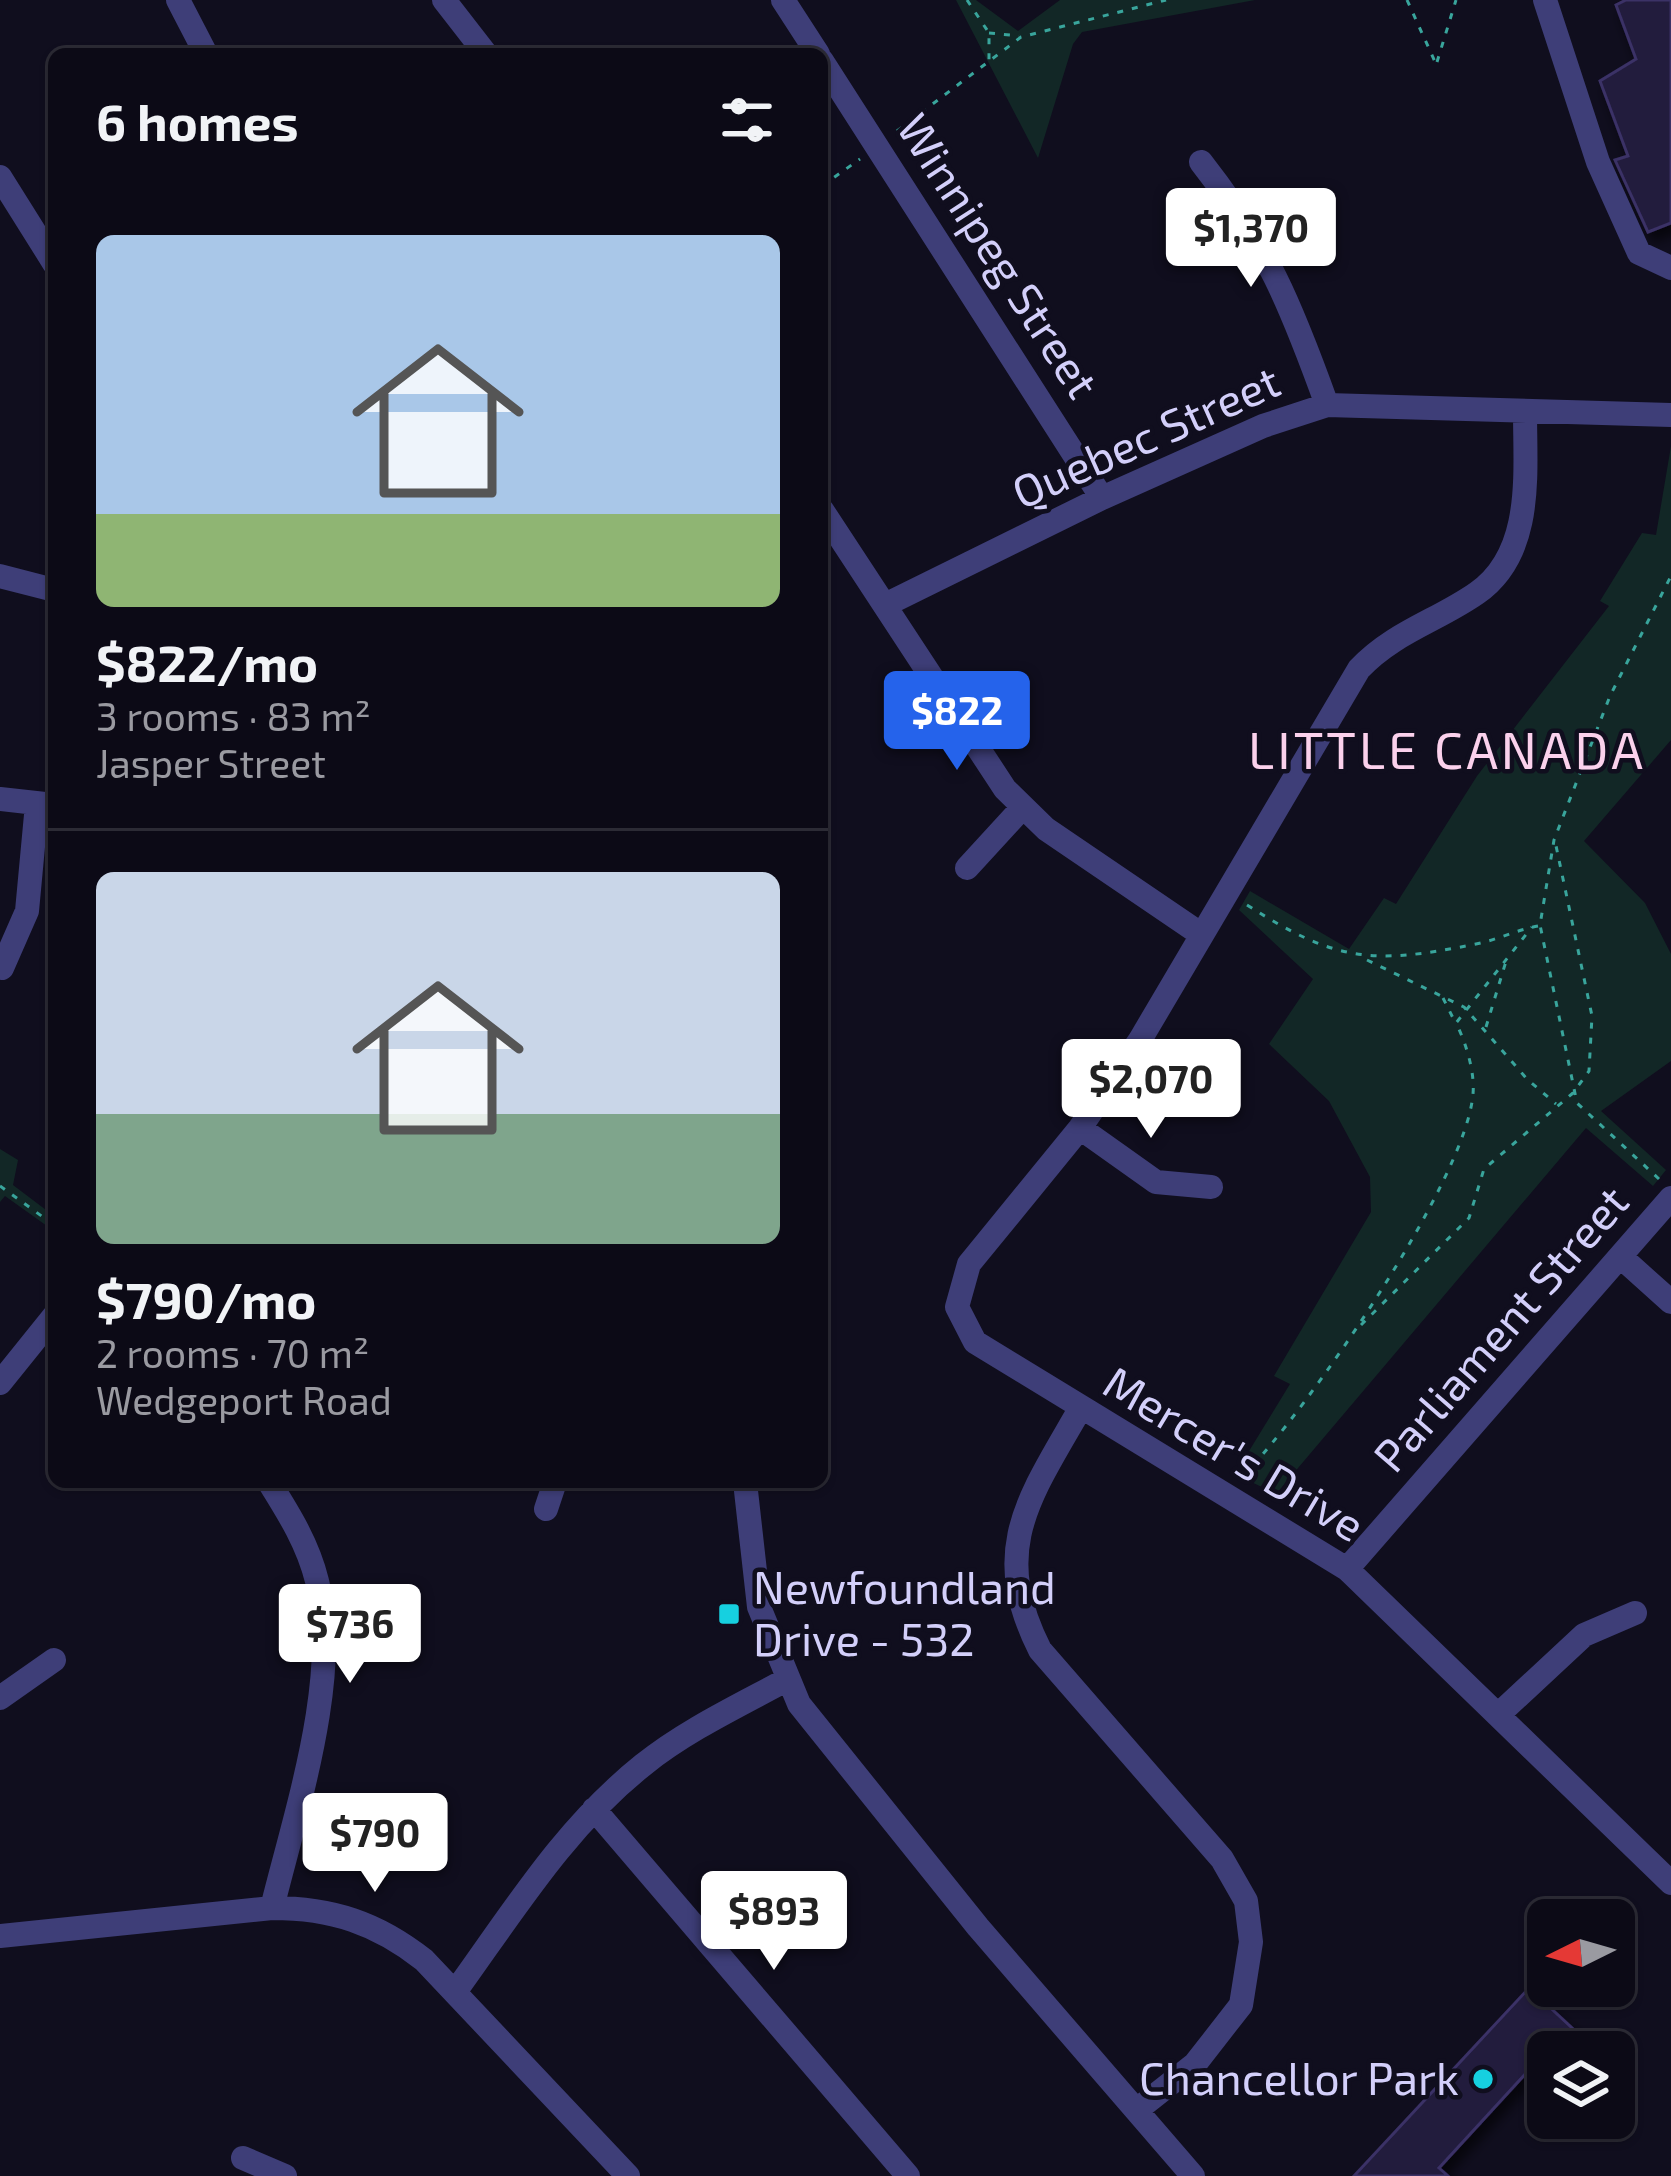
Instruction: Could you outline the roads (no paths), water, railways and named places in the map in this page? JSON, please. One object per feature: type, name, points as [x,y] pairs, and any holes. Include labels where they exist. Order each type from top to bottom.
[{"type":"street","points":[[178,0],[203,48]]},
{"type":"street","points":[[444,0],[482,48]]},
{"type":"street","name":"Winnipeg Street","points":[[783,0],[814,48]]},
{"type":"street","points":[[1545,0],[1598,162],[1639,253],[1671,268]]},
{"type":"street","name":"Winnipeg Street","points":[[828,70],[1102,498]]},
{"type":"street","points":[[1201,161],[1252,227],[1269,259],[1327,405]]},
{"type":"street","points":[[0,177],[48,253]]},
{"type":"street","name":"Quebec Street","points":[[886,605],[1102,498],[1263,426],[1327,405],[1671,415]]},
{"type":"street","points":[[1211,1187],[1156,1182],[1080,1128],[1140,1040],[1359,669],[1381,646],[1477,593],[1505,567],[1520,530],[1526,412]]},
{"type":"street","points":[[828,519],[955,718],[1022,808],[1199,933]]},
{"type":"street","points":[[0,576],[48,588]]},
{"type":"street","points":[[0,799],[45,804],[28,911],[2,968]]},
{"type":"street","points":[[967,868],[1022,808]]},
{"type":"street","name":"Mercer's Drive","points":[[1080,1128],[969,1264],[957,1307],[975,1342],[1347,1569],[1671,1883]]},
{"type":"street","name":"Parliament Street","points":[[1347,1569],[1622,1258],[1666,1189]]},
{"type":"street","points":[[1622,1258],[1671,1302]]},
{"type":"street","points":[[0,1383],[48,1323]]},
{"type":"street","points":[[1080,1409],[1016,1531],[1013,1576],[1022,1615],[1040,1650],[1222,1859],[1246,1901],[1251,1942],[1241,2006],[1223,2034],[1138,2109]]},
{"type":"street","points":[[272,1908],[325,1648],[318,1583],[298,1527],[273,1488]]},
{"type":"street","points":[[546,1509],[553,1488]]},
{"type":"street","points":[[746,1488],[756,1593],[786,1681],[821,1737],[1193,2176]]},
{"type":"street","points":[[1499,1714],[1584,1635],[1635,1613]]},
{"type":"street","points":[[0,1699],[54,1660]]},
{"type":"street","points":[[454,1992],[530,1883],[594,1809],[646,1762],[786,1681]]},
{"type":"street","points":[[594,1809],[908,2176]]},
{"type":"street","points":[[0,1936],[272,1908],[314,1908],[390,1933],[454,1992],[628,2176]]},
{"type":"street","points":[[243,2158],[285,2176]]},
{"type":"place","name":"Newfoundland Drive - 532","points":[[729,1614]]},
{"type":"place","name":"Chancellor Park","points":[[1483,2079]]},
{"type":"district","name":"LITTLE CANADA","points":[[1447,751]]}]
